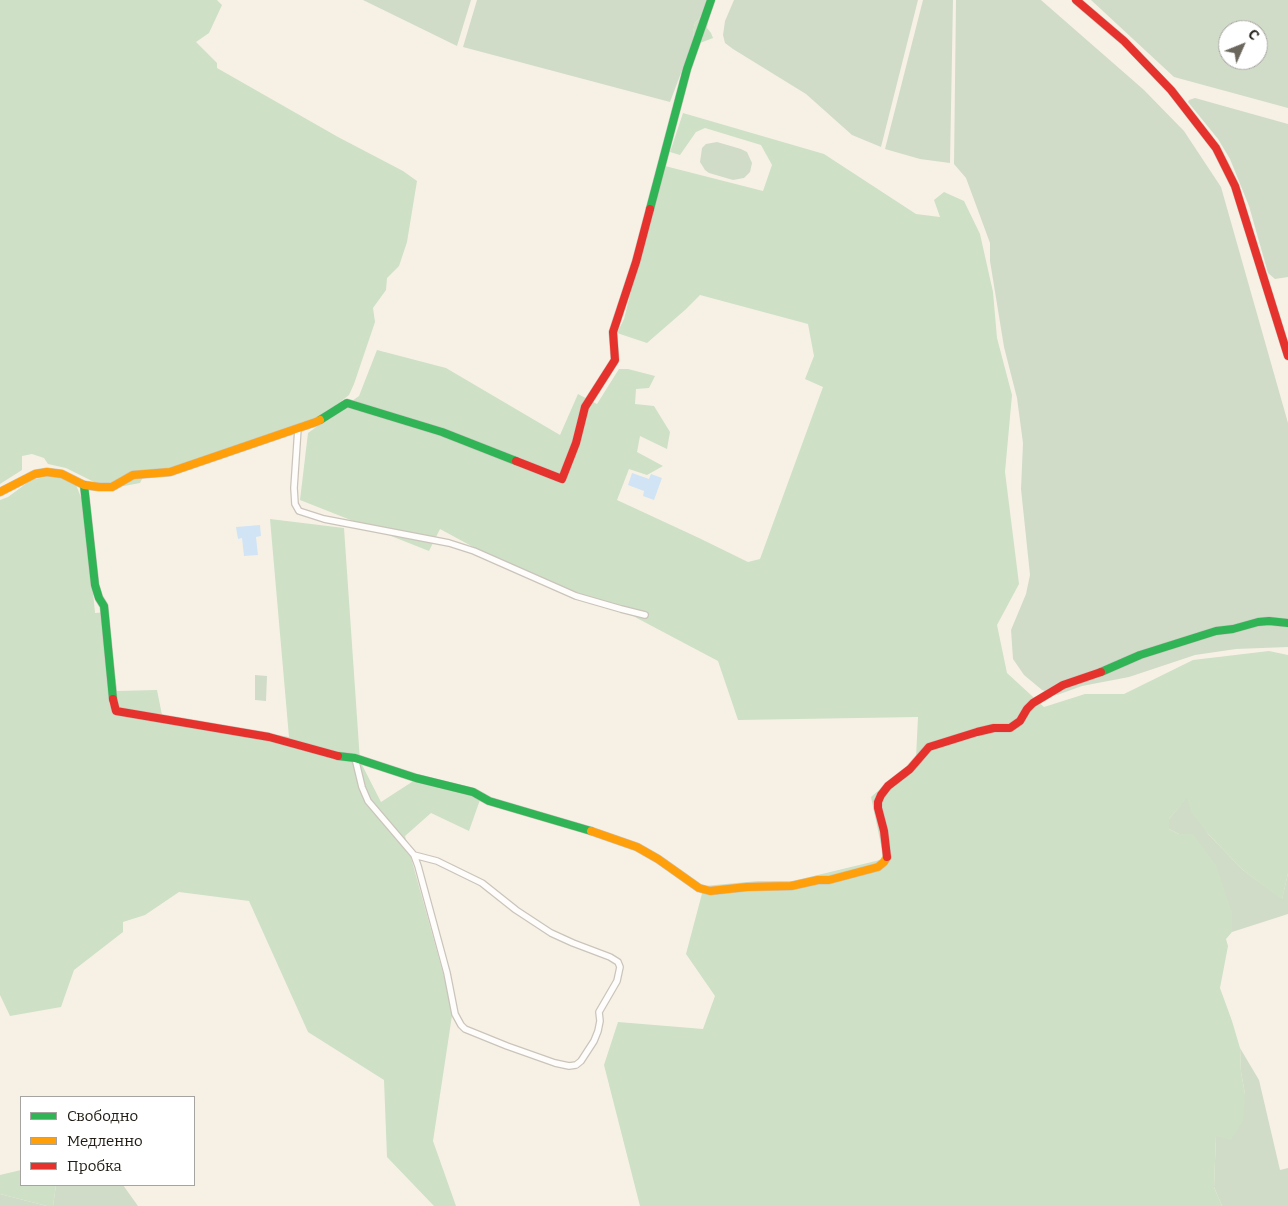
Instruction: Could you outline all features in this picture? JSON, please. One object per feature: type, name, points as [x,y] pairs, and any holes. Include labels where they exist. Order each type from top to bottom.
[{"type":"street","points":[[0,492],[35,474],[47,472],[62,474],[84,485],[112,487],[133,476],[170,472],[316,422],[346,403],[442,432],[562,478],[576,443],[585,407],[615,360],[613,332],[636,262],[687,69],[711,0]]},
{"type":"street","points":[[1076,0],[1124,41],[1171,90],[1220,155],[1235,186],[1288,356]]},
{"type":"street","points":[[298,428],[294,488],[295,504],[299,511],[324,519],[449,543],[474,551],[576,596],[620,610],[645,615]]},
{"type":"street","points":[[84,485],[95,585],[104,606],[114,706],[116,710],[160,719],[224,728],[269,738],[336,756],[355,758],[416,778],[473,792],[489,801],[594,832],[637,847],[658,859],[699,888],[710,891],[747,887],[773,888],[791,886],[813,881],[830,880],[878,868],[887,857],[884,830],[878,808],[880,795],[888,786],[910,769],[929,747],[985,730],[1010,728],[1020,721],[1033,702],[1062,685],[1092,676],[1140,655],[1216,631],[1233,629],[1258,622],[1269,621],[1288,624]]},
{"type":"street","points":[[355,758],[362,787],[368,801],[414,855],[424,884],[456,1014],[461,1025],[465,1030],[555,1063],[570,1066],[576,1065],[581,1061],[594,1041],[600,1021],[599,1012],[618,980],[620,966],[618,962],[551,933],[516,910],[482,883],[437,861],[414,855]]},
{"type":"green space","points":[[0,0],[217,0],[222,5],[209,33],[196,42],[217,63],[217,68],[338,137],[403,171],[417,181],[407,242],[399,266],[387,278],[386,290],[373,308],[375,322],[349,395],[317,418],[268,437],[161,471],[145,473],[140,483],[124,486],[98,484],[66,468],[48,464],[44,458],[32,454],[22,456],[22,470],[0,484]]},
{"type":"green space","points":[[363,0],[471,0],[457,46]]},
{"type":"green space","points":[[477,0],[707,0],[701,16],[695,23],[694,39],[670,102],[463,47]]},
{"type":"green space","points":[[734,0],[918,0],[881,147],[852,135],[806,94],[725,43],[723,35],[725,21]]},
{"type":"green space","points":[[923,0],[953,0],[950,163],[920,159],[885,149]]},
{"type":"green space","points":[[956,0],[1041,0],[1144,90],[1184,131],[1221,187],[1288,423],[1288,647],[1236,649],[1195,655],[1129,677],[1082,686],[1057,695],[1042,690],[1024,675],[1013,659],[1011,630],[1026,594],[1030,575],[1021,489],[1023,443],[1017,398],[1004,347],[990,261],[990,243],[966,178],[954,164]]},
{"type":"green space","points":[[1091,0],[1288,0],[1288,108],[1174,77]]},
{"type":"green space","points":[[701,16],[705,17],[708,21],[707,28],[713,38],[700,43],[694,39],[693,32],[695,23]]},
{"type":"green space","points":[[1195,98],[1288,124],[1288,277],[1275,279],[1268,273],[1249,206],[1230,159],[1218,139],[1188,102]]},
{"type":"green space","points":[[683,113],[824,154],[916,214],[940,217],[934,200],[944,192],[964,201],[980,234],[993,292],[997,338],[1012,395],[1005,472],[1019,584],[997,625],[1007,673],[1044,707],[1085,694],[1124,694],[1193,660],[1269,651],[1288,655],[1288,873],[1282,900],[1243,870],[1208,834],[1191,812],[1187,798],[1169,819],[1169,829],[1179,834],[1193,834],[1216,865],[1232,913],[1232,932],[1226,939],[1228,946],[1220,988],[1240,1048],[1241,1072],[1245,1094],[1243,1121],[1231,1140],[1216,1136],[1214,1187],[1222,1206],[640,1206],[604,1065],[618,1022],[703,1029],[715,996],[686,954],[704,886],[758,881],[793,881],[884,859],[871,797],[916,758],[918,717],[738,720],[718,661],[633,616],[547,587],[440,529],[429,551],[300,500],[308,433],[359,396],[377,350],[446,368],[560,435],[578,394],[597,404],[619,369],[628,369],[655,376],[649,388],[636,389],[635,404],[654,406],[670,432],[667,449],[640,436],[637,452],[663,466],[647,475],[629,469],[617,500],[748,562],[760,559],[823,387],[805,379],[814,356],[808,324],[700,295],[647,343],[617,333],[624,319],[665,166],[763,191],[772,165],[761,145],[705,128],[696,132],[680,155],[670,152]]},
{"type":"green space","points":[[717,142],[747,152],[752,163],[750,172],[744,178],[733,180],[705,170],[700,162],[702,148],[706,144]]},
{"type":"green space","points":[[54,475],[75,482],[85,508],[95,613],[108,612],[117,691],[157,690],[162,715],[289,737],[270,519],[344,528],[360,761],[381,802],[418,778],[481,797],[469,831],[431,813],[405,836],[453,1009],[433,1141],[456,1206],[434,1206],[387,1157],[384,1080],[308,1032],[249,901],[179,892],[145,915],[123,922],[123,932],[74,970],[61,1007],[10,1016],[0,995],[0,500],[8,497],[31,480]]},
{"type":"green space","points":[[255,675],[267,676],[266,701],[255,700]]},
{"type":"green space","points":[[1187,797],[1208,834],[1243,870],[1282,899],[1288,873],[1288,914],[1232,932],[1232,913],[1179,834],[1169,829],[1169,819]]},
{"type":"green space","points":[[1240,1048],[1259,1080],[1280,1170],[1288,1168],[1288,1206],[1222,1206],[1214,1187],[1216,1136],[1245,1094],[1241,1072]]},
{"type":"green space","points":[[20,1170],[20,1186],[56,1186],[53,1206],[0,1194],[0,1175]]},
{"type":"green space","points":[[56,1186],[124,1186],[138,1206],[53,1206]]},
{"type":"green space","points":[[0,1194],[47,1206],[0,1206]]},
{"type":"water","points":[[632,473],[649,479],[651,474],[662,478],[654,500],[643,496],[644,491],[628,485]]},
{"type":"water","points":[[260,525],[261,536],[256,537],[258,555],[244,556],[242,538],[238,539],[236,527]]},
{"type":"traffic: fast","points":[[650,209],[687,69],[711,0]]},
{"type":"traffic: fast","points":[[320,420],[347,403],[442,432],[516,461]]},
{"type":"traffic: fast","points":[[84,485],[95,585],[104,606],[113,699]]},
{"type":"traffic: fast","points":[[1101,672],[1140,655],[1216,631],[1233,629],[1258,622],[1288,623]]},
{"type":"traffic: fast","points":[[338,756],[355,758],[416,778],[473,792],[489,801],[591,831]]},
{"type":"traffic: slow","points":[[0,492],[35,474],[47,472],[62,474],[84,485],[112,487],[133,475],[170,472],[320,420]]},
{"type":"traffic: slow","points":[[591,831],[637,847],[658,859],[699,888],[710,891],[747,887],[791,886],[818,880],[829,880],[878,867],[887,857]]},
{"type":"traffic: jam","points":[[1076,0],[1124,41],[1171,90],[1216,148],[1235,186],[1288,356]]},
{"type":"traffic: jam","points":[[516,461],[562,479],[576,443],[585,407],[615,360],[613,332],[636,262],[650,209]]},
{"type":"traffic: jam","points":[[887,857],[878,802],[888,786],[910,769],[929,747],[994,728],[1010,728],[1020,721],[1033,703],[1063,685],[1101,672]]},
{"type":"traffic: jam","points":[[113,699],[116,711],[269,737],[338,756]]}]
